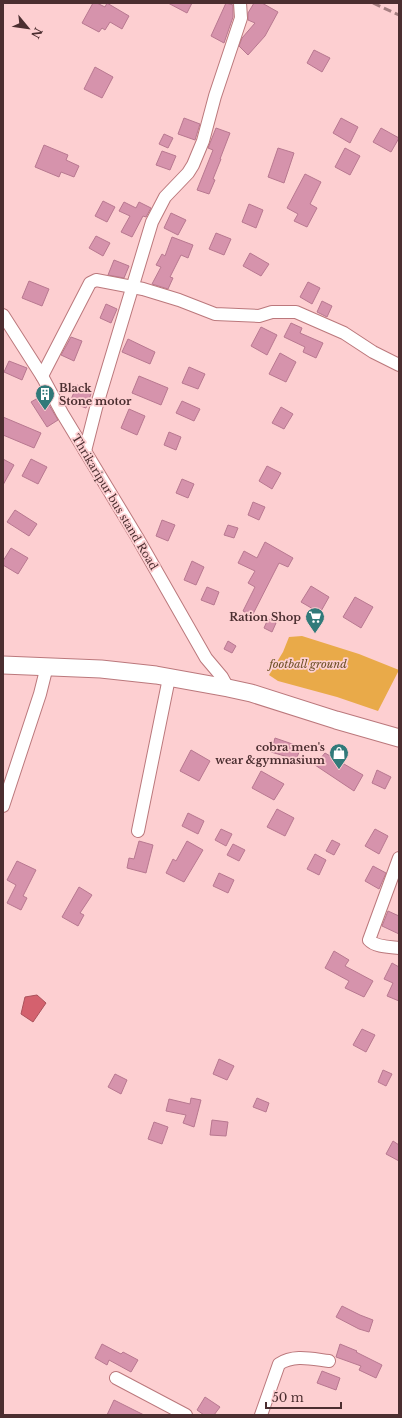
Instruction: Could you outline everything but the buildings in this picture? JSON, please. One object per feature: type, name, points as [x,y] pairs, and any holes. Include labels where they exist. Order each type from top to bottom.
[{"type":"main road","points":[[3,665],[101,669],[170,678],[228,688],[251,693],[399,738]]},
{"type":"street","points":[[85,450],[96,408],[152,222],[160,204],[165,197],[188,173],[203,141],[215,96],[241,18],[240,3]]},
{"type":"street","points":[[42,376],[90,283],[96,280],[133,287],[179,300],[215,314],[259,316],[272,312],[296,312],[344,334],[373,352],[399,365]]},
{"type":"street","name":"Thrikaripur bus stand Road","points":[[3,315],[42,376],[62,414],[137,537],[206,658],[222,677],[228,688]]},
{"type":"street","points":[[3,806],[40,694],[47,666]]},
{"type":"street","points":[[138,831],[170,678]]},
{"type":"street","points":[[399,858],[369,940],[372,943],[399,948]]},
{"type":"street","points":[[261,1415],[280,1364],[287,1359],[296,1358],[329,1361]]},
{"type":"street","points":[[116,1378],[186,1415]]},
{"type":"green space","name":"football ground","points":[[302,636],[359,654],[399,670],[378,711],[337,697],[278,681],[269,675],[283,652],[289,637]]},
{"type":"shaded area","points":[[37,995],[46,1003],[33,1022],[21,1014],[25,997]]},
{"type":"railway","points":[[373,3],[399,15]]},
{"type":"place","name":"Black Stone motor","points":[[45,411]]},
{"type":"place","name":"Ration Shop","points":[[315,634]]},
{"type":"place","name":"cobra men's wear &gymnasium","points":[[339,770]]}]
